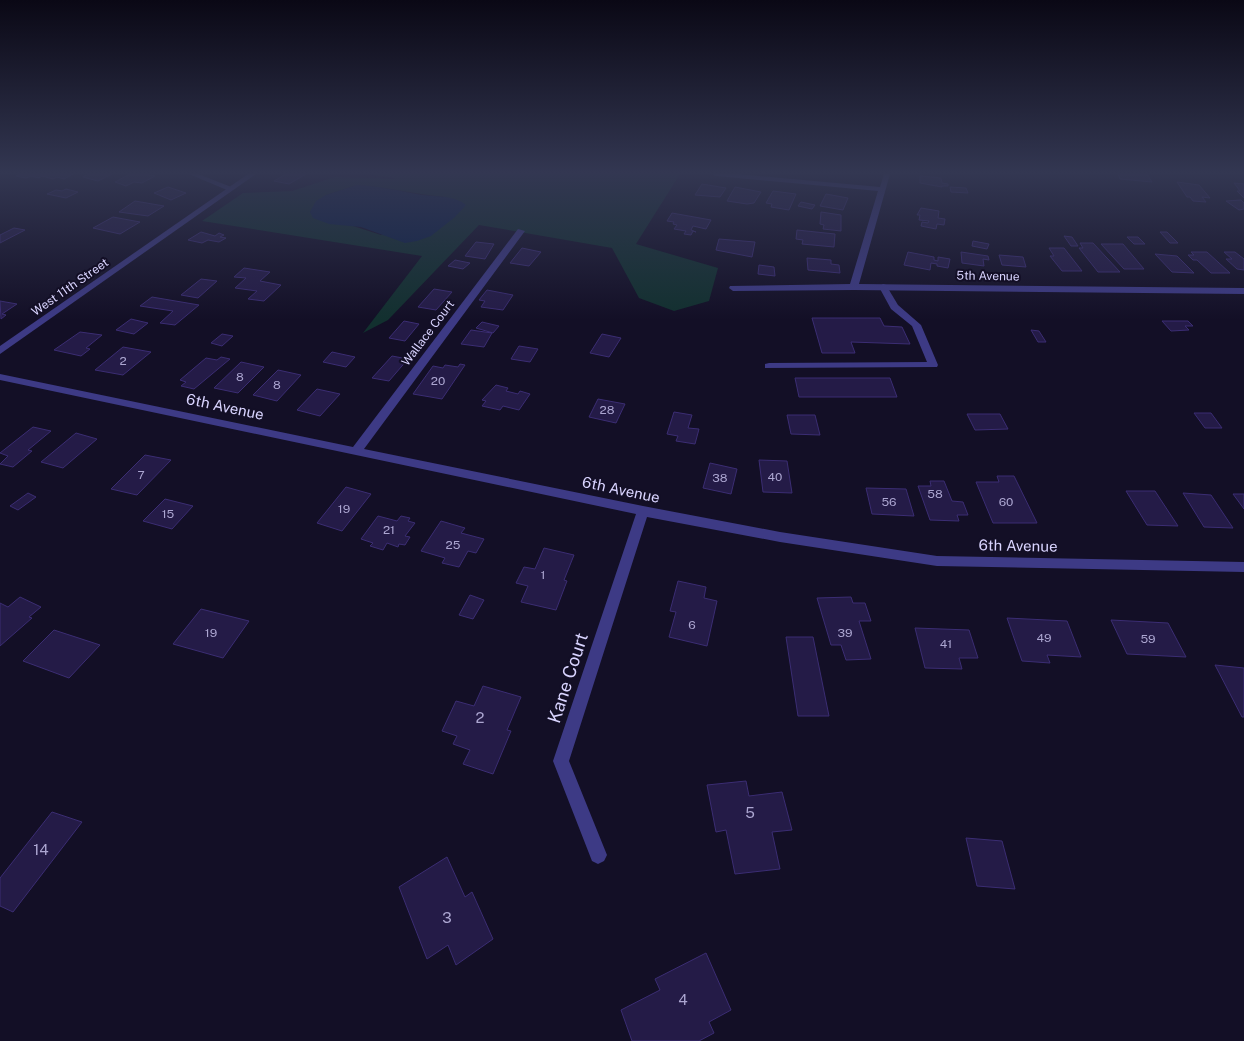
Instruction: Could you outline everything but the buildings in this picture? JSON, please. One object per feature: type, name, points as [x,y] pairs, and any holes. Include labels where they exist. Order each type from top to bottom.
[{"type":"street","name":"West 11th Street","points":[[0,351],[181,223]]},
{"type":"street","points":[[854,287],[873,223]]},
{"type":"street","name":"Wallace Court","points":[[356,451],[521,230]]},
{"type":"street","points":[[769,366],[933,365],[916,325],[894,307],[883,287]]},
{"type":"street","name":"5th Avenue","points":[[733,288],[883,287],[1244,291]]},
{"type":"street","name":"6th Avenue","points":[[0,377],[643,511],[780,537],[937,561],[1244,566]]},
{"type":"street","name":"Kane Court","points":[[598,855],[561,761],[643,511]]},
{"type":"green space","points":[[212,223],[343,223],[381,235],[402,223],[649,223],[636,244],[718,268],[709,301],[674,311],[639,298],[612,248],[479,225],[388,320],[363,333],[422,256]]},
{"type":"water","points":[[325,223],[448,223],[431,236],[405,243],[361,227]]}]
